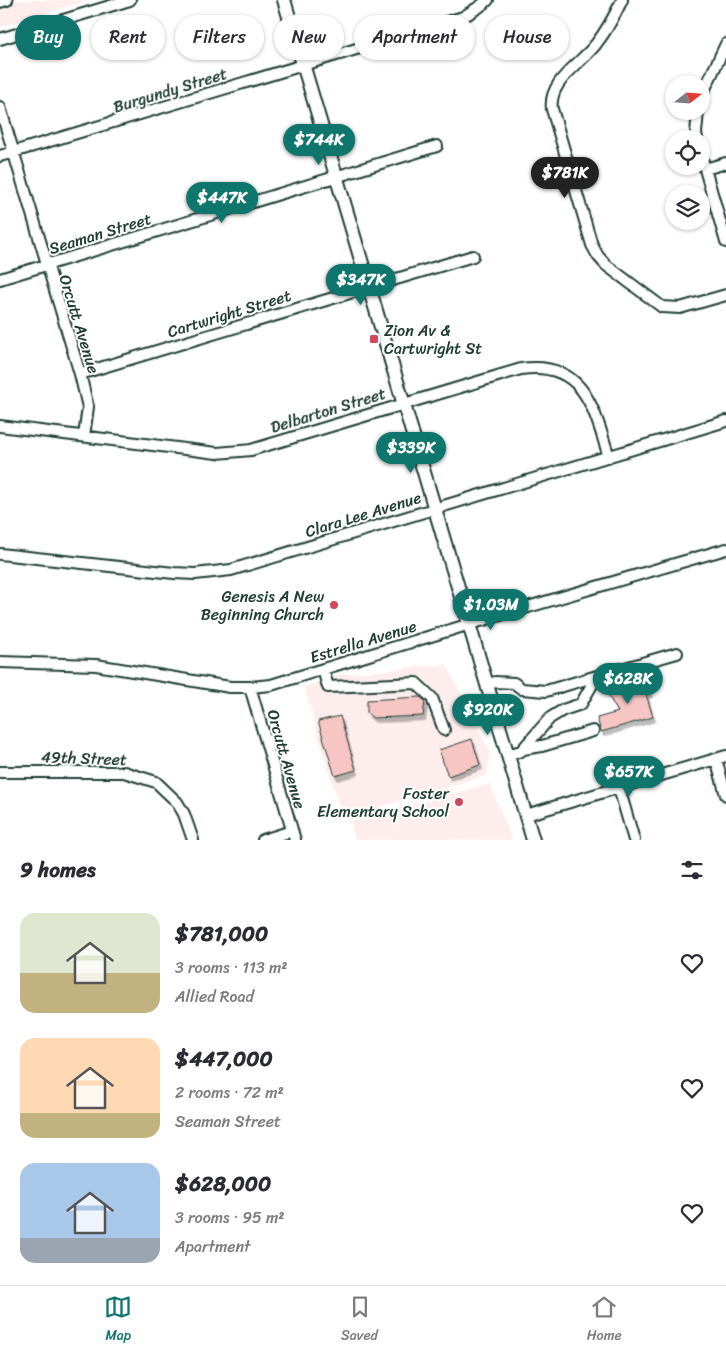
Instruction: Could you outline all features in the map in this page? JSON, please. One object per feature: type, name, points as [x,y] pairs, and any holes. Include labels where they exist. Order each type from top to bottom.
[{"type":"main road","points":[[284,0],[533,840]]},
{"type":"street","points":[[0,2],[7,0]]},
{"type":"street","points":[[0,39],[130,0]]},
{"type":"street","name":"Burgundy Street","points":[[0,156],[463,18],[488,0]]},
{"type":"street","points":[[622,0],[596,44],[557,85],[552,99],[552,109],[592,245],[606,265],[662,307],[680,308],[726,295]]},
{"type":"street","points":[[710,78],[726,44]]},
{"type":"street","name":"Orcutt Avenue","points":[[0,106],[80,374],[88,407],[84,436]]},
{"type":"street","name":"Seaman Street","points":[[0,278],[437,146]]},
{"type":"street","points":[[710,168],[726,163]]},
{"type":"street","points":[[707,175],[726,242]]},
{"type":"street","name":"Cartwright Street","points":[[80,374],[473,256]]},
{"type":"street","name":"Delbarton Street","points":[[0,426],[217,452],[251,450],[521,369],[538,368],[555,371],[570,378],[587,396],[594,410],[609,456]]},
{"type":"street","name":"Clara Lee Avenue","points":[[0,554],[174,574],[231,570],[726,421]]},
{"type":"street","name":"Estrella Avenue","points":[[0,662],[96,665],[230,687],[271,684],[726,549]]},
{"type":"street","points":[[487,684],[496,682],[514,684],[522,689],[546,691],[677,653]]},
{"type":"street","points":[[323,668],[328,686],[416,683],[432,698],[444,730]]},
{"type":"street","points":[[508,755],[521,751],[550,718],[563,710],[582,704],[597,676]]},
{"type":"street","name":"Orcutt Avenue","points":[[250,687],[293,835]]},
{"type":"street","points":[[523,749],[542,746],[593,731]]},
{"type":"street","points":[[526,815],[721,758],[726,795]]},
{"type":"street","name":"49th Street","points":[[0,772],[124,772],[156,782],[177,802],[184,814],[192,840]]},
{"type":"street","points":[[619,788],[634,840]]},
{"type":"street","points":[[263,840],[293,835]]},
{"type":"shaded area","points":[[0,0],[90,0],[40,15],[15,15],[15,22],[0,27]]},
{"type":"shaded area","points":[[446,664],[490,752],[487,775],[346,817],[340,810],[304,687],[337,675]]},
{"type":"shaded area","name":"Foster Elementary School","points":[[490,784],[512,840],[355,840],[350,821]]},
{"type":"building","points":[[646,678],[647,681],[649,680],[652,689],[649,690],[650,693],[646,694],[653,717],[601,732],[597,718],[618,712],[609,697],[608,689]]},
{"type":"building","points":[[420,697],[425,701],[423,716],[373,718],[367,713],[367,700]]},
{"type":"building","points":[[340,716],[356,770],[335,776],[318,721]]},
{"type":"building","points":[[472,739],[480,765],[448,776],[439,750]]},
{"type":"place","name":"Zion Av & Cartwright St","points":[[374,339]]},
{"type":"place","name":"Genesis A New Beginning Church","points":[[334,605]]},
{"type":"place","name":"Foster Elementary School","points":[[459,802]]}]
